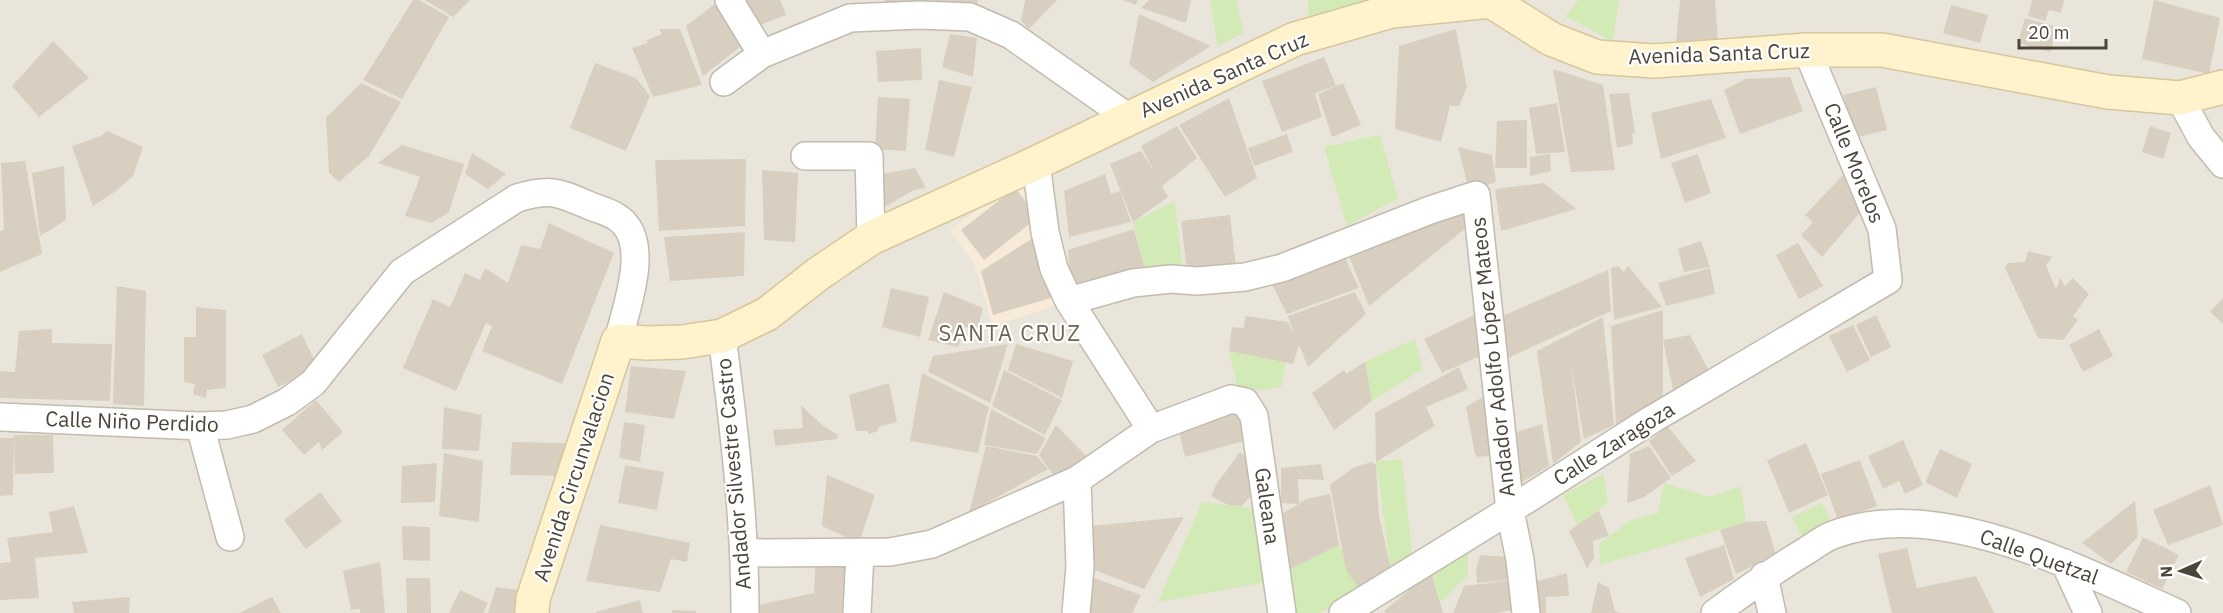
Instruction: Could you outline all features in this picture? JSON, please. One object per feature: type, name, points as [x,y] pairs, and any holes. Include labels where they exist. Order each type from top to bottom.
[{"type":"street","points":[[729,0],[762,54]]},
{"type":"street","name":"Avenida Santa Cruz","points":[[618,341],[682,342],[722,336],[767,314],[818,274],[871,238],[1036,163],[1295,39],[1392,12],[1491,1],[1551,39],[1597,57],[1654,61],[1807,50],[1882,50],[2108,92],[2180,98],[2223,87]]},
{"type":"street","points":[[723,82],[762,54],[850,18],[920,15],[970,17],[1011,35],[1129,118]]},
{"type":"street","name":"Calle Morelos","points":[[1807,50],[1882,229],[1888,280]]},
{"type":"street","points":[[2180,98],[2201,137],[2223,164]]},
{"type":"street","points":[[805,156],[869,156],[871,238]]},
{"type":"street","points":[[745,553],[890,552],[932,544],[1077,480],[1151,429],[1070,301],[1054,269],[1036,163]]},
{"type":"street","name":"Calle Niño Perdido","points":[[0,417],[200,426],[227,425],[253,419],[287,402],[313,382],[402,272],[517,198],[538,192],[559,192],[618,218],[631,232],[635,246],[634,270],[618,341]]},
{"type":"street","name":"Andador Adolfo López Mateos","points":[[1070,301],[1133,283],[1171,279],[1197,281],[1245,277],[1282,268],[1476,195],[1510,510]]},
{"type":"street","name":"Calle Zaragoza","points":[[1343,613],[1651,420],[1888,280]]},
{"type":"street","name":"Andador Silvestre Castro","points":[[722,336],[745,553],[745,613]]},
{"type":"street","name":"Avenida Circunvalacion","points":[[532,613],[533,599],[618,341]]},
{"type":"street","name":"Galeana","points":[[1151,429],[1231,399],[1245,402],[1254,416],[1282,613]]},
{"type":"street","points":[[200,426],[230,537]]},
{"type":"street","points":[[1076,613],[1080,567],[1077,480]]},
{"type":"street","points":[[1510,510],[1520,560],[1526,613]]},
{"type":"street","name":"Calle Quetzal","points":[[1715,613],[1764,576],[1832,535],[1874,524],[1925,525],[1969,532],[2016,545],[2065,563],[2177,613]]},
{"type":"street","points":[[857,613],[861,553]]},
{"type":"street","points":[[2065,563],[2088,613]]},
{"type":"street","points":[[1764,576],[1773,613]]},
{"type":"shaded area","points":[[0,0],[2223,0],[2223,613],[0,613]]},
{"type":"shaded area","points":[[1015,182],[1036,200],[1060,304],[993,326],[974,264],[950,230]]},
{"type":"green space","points":[[1210,0],[1237,0],[1243,33],[1218,47]]},
{"type":"green space","points":[[1308,0],[1399,0],[1309,28]]},
{"type":"green space","points":[[1578,0],[1619,0],[1613,42],[1566,16]]},
{"type":"green space","points":[[1380,135],[1398,198],[1347,226],[1324,147]]},
{"type":"green space","points":[[1175,201],[1182,266],[1145,268],[1133,222]]},
{"type":"green space","points":[[1415,339],[1423,369],[1372,401],[1365,362]]},
{"type":"green space","points":[[1229,351],[1286,363],[1281,387],[1239,393]]},
{"type":"green space","points":[[1402,459],[1412,553],[1391,570],[1376,462]]},
{"type":"green space","points":[[1603,474],[1608,502],[1578,526],[1563,495]]},
{"type":"green space","points":[[1664,483],[1710,497],[1741,486],[1746,522],[1600,565],[1599,544],[1631,520],[1658,513]]},
{"type":"green space","points":[[1202,502],[1252,508],[1267,582],[1158,602]]},
{"type":"green space","points":[[1822,503],[1832,524],[1803,538],[1792,517]]},
{"type":"green space","points":[[1339,545],[1360,590],[1320,613],[1294,613],[1280,574]]},
{"type":"green space","points":[[1468,545],[1468,575],[1441,602],[1431,572]]},
{"type":"building","points":[[413,0],[419,0],[449,17],[402,99],[363,80]]},
{"type":"building","points":[[425,0],[470,0],[453,17]]},
{"type":"building","points":[[744,0],[780,0],[786,15],[755,27]]},
{"type":"building","points":[[885,0],[932,0],[934,9],[889,10]]},
{"type":"building","points":[[935,0],[977,0],[978,6],[938,10]]},
{"type":"building","points":[[1025,0],[1057,0],[1029,29],[1021,21]]},
{"type":"building","points":[[1123,0],[1138,0],[1136,5]]},
{"type":"building","points":[[1149,0],[1191,0],[1186,23],[1141,8]]},
{"type":"building","points":[[1680,0],[1715,0],[1718,42],[1676,42]]},
{"type":"building","points":[[2032,0],[2064,0],[2061,13],[2049,10],[2045,21],[2028,16]]},
{"type":"building","points":[[2154,0],[2220,18],[2209,74],[2142,59]]},
{"type":"building","points":[[716,3],[745,43],[703,76],[686,26]]},
{"type":"building","points":[[1951,5],[1988,15],[1980,43],[1943,33]]},
{"type":"building","points":[[1139,14],[1211,46],[1153,82],[1129,65]]},
{"type":"building","points":[[2025,18],[2058,27],[2050,52],[2018,43]]},
{"type":"building","points":[[659,29],[680,29],[702,85],[653,97],[632,48],[648,43],[647,40],[662,34]]},
{"type":"building","points":[[1456,29],[1467,87],[1459,106],[1450,106],[1441,142],[1395,129],[1399,46]]},
{"type":"building","points":[[950,34],[977,38],[973,77],[942,67]]},
{"type":"building","points":[[53,41],[89,78],[39,117],[12,86]]},
{"type":"building","points":[[921,48],[922,80],[878,82],[876,51]]},
{"type":"building","points":[[1324,57],[1336,86],[1315,93],[1322,117],[1282,132],[1262,81]]},
{"type":"building","points":[[595,63],[636,78],[650,96],[626,151],[570,128]]},
{"type":"building","points":[[1553,69],[1603,85],[1615,170],[1571,172]]},
{"type":"building","points":[[1790,77],[1803,111],[1740,134],[1724,90],[1745,79]]},
{"type":"building","points":[[939,80],[972,87],[954,157],[925,150]]},
{"type":"building","points":[[361,83],[401,102],[369,156],[339,182],[329,173],[326,118]]},
{"type":"building","points":[[1343,83],[1361,125],[1332,137],[1318,94]]},
{"type":"building","points":[[1876,87],[1887,130],[1854,138],[1843,95]]},
{"type":"building","points":[[1629,93],[1635,133],[1632,134],[1633,144],[1617,148],[1609,94]]},
{"type":"building","points":[[878,97],[910,99],[906,151],[875,149]]},
{"type":"building","points":[[1229,98],[1257,178],[1225,197],[1179,125]]},
{"type":"building","points":[[1711,99],[1726,138],[1661,159],[1651,113]]},
{"type":"building","points":[[1557,103],[1565,152],[1536,154],[1529,108]]},
{"type":"building","points":[[1527,120],[1527,168],[1495,168],[1497,121]]},
{"type":"building","points":[[1177,126],[1197,158],[1162,186],[1168,197],[1133,222],[1110,164],[1141,151],[1155,173],[1141,146]]},
{"type":"building","points":[[2150,126],[2171,133],[2163,159],[2142,152]]},
{"type":"building","points":[[107,131],[143,147],[133,176],[93,206],[72,146],[101,136]]},
{"type":"building","points":[[1287,134],[1293,152],[1254,166],[1248,148]]},
{"type":"building","points":[[402,145],[464,164],[449,212],[432,223],[405,216],[420,177],[378,163]]},
{"type":"building","points":[[1458,147],[1492,155],[1496,182],[1469,191]]},
{"type":"building","points":[[472,153],[506,174],[488,189],[465,174]]},
{"type":"building","points":[[1550,154],[1551,171],[1530,176],[1530,157]]},
{"type":"building","points":[[1698,154],[1711,193],[1685,203],[1671,163]]},
{"type":"building","points":[[746,159],[745,226],[659,231],[655,160]]},
{"type":"building","points":[[25,161],[42,254],[0,272],[0,231],[4,230],[1,163]]},
{"type":"building","points":[[64,166],[66,220],[40,236],[32,173]]},
{"type":"building","points":[[915,168],[926,188],[914,190],[871,215],[876,175]]},
{"type":"building","points":[[762,170],[798,173],[795,242],[764,240]]},
{"type":"building","points":[[1845,173],[1862,210],[1822,257],[1801,235],[1813,222],[1805,215]]},
{"type":"building","points":[[1105,174],[1111,194],[1120,191],[1131,222],[1069,237],[1064,191]]},
{"type":"building","points":[[1544,183],[1576,209],[1501,231],[1495,189]]},
{"type":"building","points":[[1015,188],[1038,217],[984,260],[961,230]]},
{"type":"building","points":[[1460,204],[1471,224],[1369,306],[1346,249]]},
{"type":"building","points":[[1230,215],[1236,266],[1187,272],[1181,221]]},
{"type":"building","points":[[549,223],[614,253],[562,384],[482,351],[492,326],[486,323],[456,391],[403,368],[433,299],[450,307],[465,273],[480,280],[485,268],[508,283],[521,245],[540,249]]},
{"type":"building","points":[[1134,229],[1147,276],[1083,295],[1074,283],[1069,268],[1068,250]]},
{"type":"building","points":[[745,232],[744,276],[670,281],[664,237]]},
{"type":"building","points":[[1036,236],[1054,297],[993,315],[981,271]]},
{"type":"building","points":[[1701,241],[1710,267],[1684,272],[1678,249]]},
{"type":"building","points":[[1798,243],[1823,286],[1799,299],[1776,255]]},
{"type":"building","points":[[1341,249],[1359,288],[1287,314],[1267,275]]},
{"type":"building","points":[[2028,251],[2052,257],[2046,265],[2056,290],[2060,278],[2065,286],[2073,278],[2089,294],[2073,316],[2078,320],[2063,340],[2038,338],[2005,268],[2008,263],[2025,262]]},
{"type":"building","points":[[1618,266],[1624,272],[1628,266],[1662,307],[1614,320],[1611,268]]},
{"type":"building","points":[[1710,268],[1715,294],[1666,306],[1658,283]]},
{"type":"building","points":[[1608,270],[1611,311],[1501,361],[1500,317]]},
{"type":"building","points":[[117,286],[146,291],[144,406],[113,404]]},
{"type":"building","points":[[891,288],[929,297],[920,337],[882,327]]},
{"type":"building","points":[[944,292],[983,308],[977,330],[965,327],[958,347],[928,340]]},
{"type":"building","points":[[1355,292],[1366,314],[1308,367],[1299,345],[1293,364],[1229,351],[1232,327],[1244,328],[1245,316],[1288,322],[1294,335],[1288,316]]},
{"type":"building","points":[[2223,298],[2223,324],[2210,312]]},
{"type":"building","points":[[196,307],[226,310],[226,388],[207,390],[206,398],[193,394],[195,384],[184,382],[184,337],[196,337]]},
{"type":"building","points":[[1663,310],[1663,403],[1616,426],[1611,326]]},
{"type":"building","points":[[1476,314],[1487,353],[1442,373],[1424,339]]},
{"type":"building","points":[[1876,315],[1891,347],[1871,357],[1856,325]]},
{"type":"building","points":[[1603,317],[1614,425],[1584,439],[1571,365],[1581,442],[1553,464],[1537,351]]},
{"type":"building","points":[[1853,325],[1870,360],[1847,372],[1829,336]]},
{"type":"building","points":[[52,329],[52,343],[112,344],[110,401],[0,398],[0,371],[15,372],[19,331]]},
{"type":"building","points":[[2099,329],[2113,356],[2083,372],[2069,345]]},
{"type":"building","points":[[302,334],[318,368],[278,387],[262,355]]},
{"type":"building","points":[[1690,335],[1711,375],[1674,395],[1663,340]]},
{"type":"building","points":[[1008,344],[990,403],[928,372],[933,356]]},
{"type":"building","points":[[1016,344],[1073,361],[1062,398],[1008,370]]},
{"type":"building","points":[[1365,362],[1372,401],[1334,430],[1312,393],[1344,370],[1346,374]]},
{"type":"building","points":[[631,366],[686,371],[674,419],[625,412]]},
{"type":"building","points":[[1459,367],[1468,389],[1426,407],[1435,426],[1376,462],[1375,413]]},
{"type":"building","points":[[1004,370],[1062,400],[1045,435],[992,406]]},
{"type":"building","points":[[922,373],[989,407],[978,453],[910,441]]},
{"type":"building","points":[[889,383],[897,422],[878,427],[878,431],[869,434],[867,431],[856,431],[849,395]]},
{"type":"building","points":[[1486,395],[1497,455],[1478,457],[1475,454],[1466,407]]},
{"type":"building","points":[[316,400],[343,432],[322,450],[319,442],[304,455],[282,430]]},
{"type":"building","points":[[801,405],[822,425],[838,435],[837,439],[775,446],[773,430],[803,428]]},
{"type":"building","points":[[444,407],[482,415],[479,451],[442,449]]},
{"type":"building","points":[[1247,408],[1255,438],[1185,457],[1178,426]]},
{"type":"building","points":[[991,409],[1046,438],[1037,454],[984,445]]},
{"type":"building","points":[[624,422],[645,425],[640,462],[619,458]]},
{"type":"building","points":[[1542,424],[1549,466],[1514,487],[1510,434]]},
{"type":"building","points":[[1056,425],[1093,463],[1057,480],[1039,455]]},
{"type":"building","points":[[1668,427],[1696,461],[1672,476],[1649,441]]},
{"type":"building","points":[[14,435],[53,435],[54,473],[15,474]]},
{"type":"building","points":[[0,438],[14,438],[13,495],[0,496]]},
{"type":"building","points":[[1903,440],[1923,485],[1905,494],[1899,481],[1883,489],[1868,456]]},
{"type":"building","points":[[512,442],[565,443],[564,476],[510,475]]},
{"type":"building","points":[[1806,443],[1828,495],[1789,513],[1767,460]]},
{"type":"building","points":[[986,446],[1037,456],[1048,469],[969,513]]},
{"type":"building","points":[[1649,446],[1671,478],[1644,497],[1627,503],[1630,454]]},
{"type":"building","points":[[1940,449],[1972,464],[1957,498],[1925,482]]},
{"type":"building","points":[[1240,452],[1257,465],[1255,491],[1242,506],[1228,505],[1211,496],[1216,485]]},
{"type":"building","points":[[444,453],[483,461],[479,522],[439,516]]},
{"type":"building","points":[[1860,460],[1877,506],[1838,520],[1821,474]]},
{"type":"building","points":[[1371,462],[1376,465],[1379,516],[1391,570],[1360,590],[1346,570],[1330,485],[1353,468]]},
{"type":"building","points":[[437,463],[435,502],[401,503],[402,466]]},
{"type":"building","points":[[1321,464],[1324,480],[1298,479],[1299,504],[1281,503],[1281,468]]},
{"type":"building","points":[[625,465],[664,472],[657,510],[618,503]]},
{"type":"building","points":[[827,475],[875,495],[859,543],[822,526]]},
{"type":"building","points":[[2210,485],[2223,525],[2168,545],[2153,510]]},
{"type":"building","points":[[320,492],[342,521],[306,549],[284,520]]},
{"type":"building","points":[[1330,494],[1339,545],[1280,574],[1271,520],[1307,499]]},
{"type":"building","points":[[2135,501],[2138,537],[2111,564],[2082,543]]},
{"type":"building","points":[[74,506],[88,553],[35,558],[39,598],[0,600],[0,563],[11,562],[7,538],[53,532],[49,512]]},
{"type":"building","points":[[1599,510],[1609,536],[1593,541],[1594,558],[1587,568],[1569,531]]},
{"type":"building","points":[[1184,517],[1144,589],[1089,568],[1090,526]]},
{"type":"building","points":[[1766,521],[1776,555],[1736,574],[1720,530],[1746,522]]},
{"type":"building","points":[[600,525],[690,543],[687,562],[671,559],[660,592],[586,581]]},
{"type":"building","points":[[402,526],[430,527],[430,561],[403,560]]},
{"type":"building","points":[[2143,537],[2179,555],[2162,589],[2126,572]]},
{"type":"building","points":[[1724,545],[1734,579],[1700,597],[1685,558]]},
{"type":"building","points":[[1907,548],[1917,588],[1976,576],[1994,613],[1892,613],[1878,554]]},
{"type":"building","points":[[816,553],[857,560],[851,613],[749,613],[749,607],[814,593]]},
{"type":"building","points":[[1480,555],[1512,557],[1517,579],[1477,583],[1476,570]]},
{"type":"building","points":[[380,562],[385,613],[360,613],[360,609],[351,610],[343,571]]},
{"type":"building","points":[[1431,572],[1443,613],[1386,613],[1384,611]]},
{"type":"building","points":[[1567,573],[1569,596],[1546,597],[1546,613],[1530,613],[1527,584]]},
{"type":"building","points":[[1088,576],[1141,595],[1132,613],[1086,613]]},
{"type":"building","points":[[406,578],[430,578],[431,613],[407,613]]},
{"type":"building","points":[[1513,580],[1518,608],[1498,613],[1453,613],[1464,586]]},
{"type":"building","points":[[1598,582],[1609,588],[1615,611],[1620,613],[1591,613]]},
{"type":"building","points":[[496,587],[525,591],[518,613],[488,613]]},
{"type":"building","points":[[460,590],[488,603],[483,613],[449,613]]},
{"type":"building","points":[[130,597],[129,613],[74,613],[72,602]]},
{"type":"building","points":[[272,597],[281,613],[239,613]]},
{"type":"building","points":[[640,600],[643,613],[596,613],[596,612]]},
{"type":"building","points":[[672,610],[696,611],[696,613],[672,613]]},
{"type":"district","name":"SANTA CRUZ","points":[[1010,333]]}]
